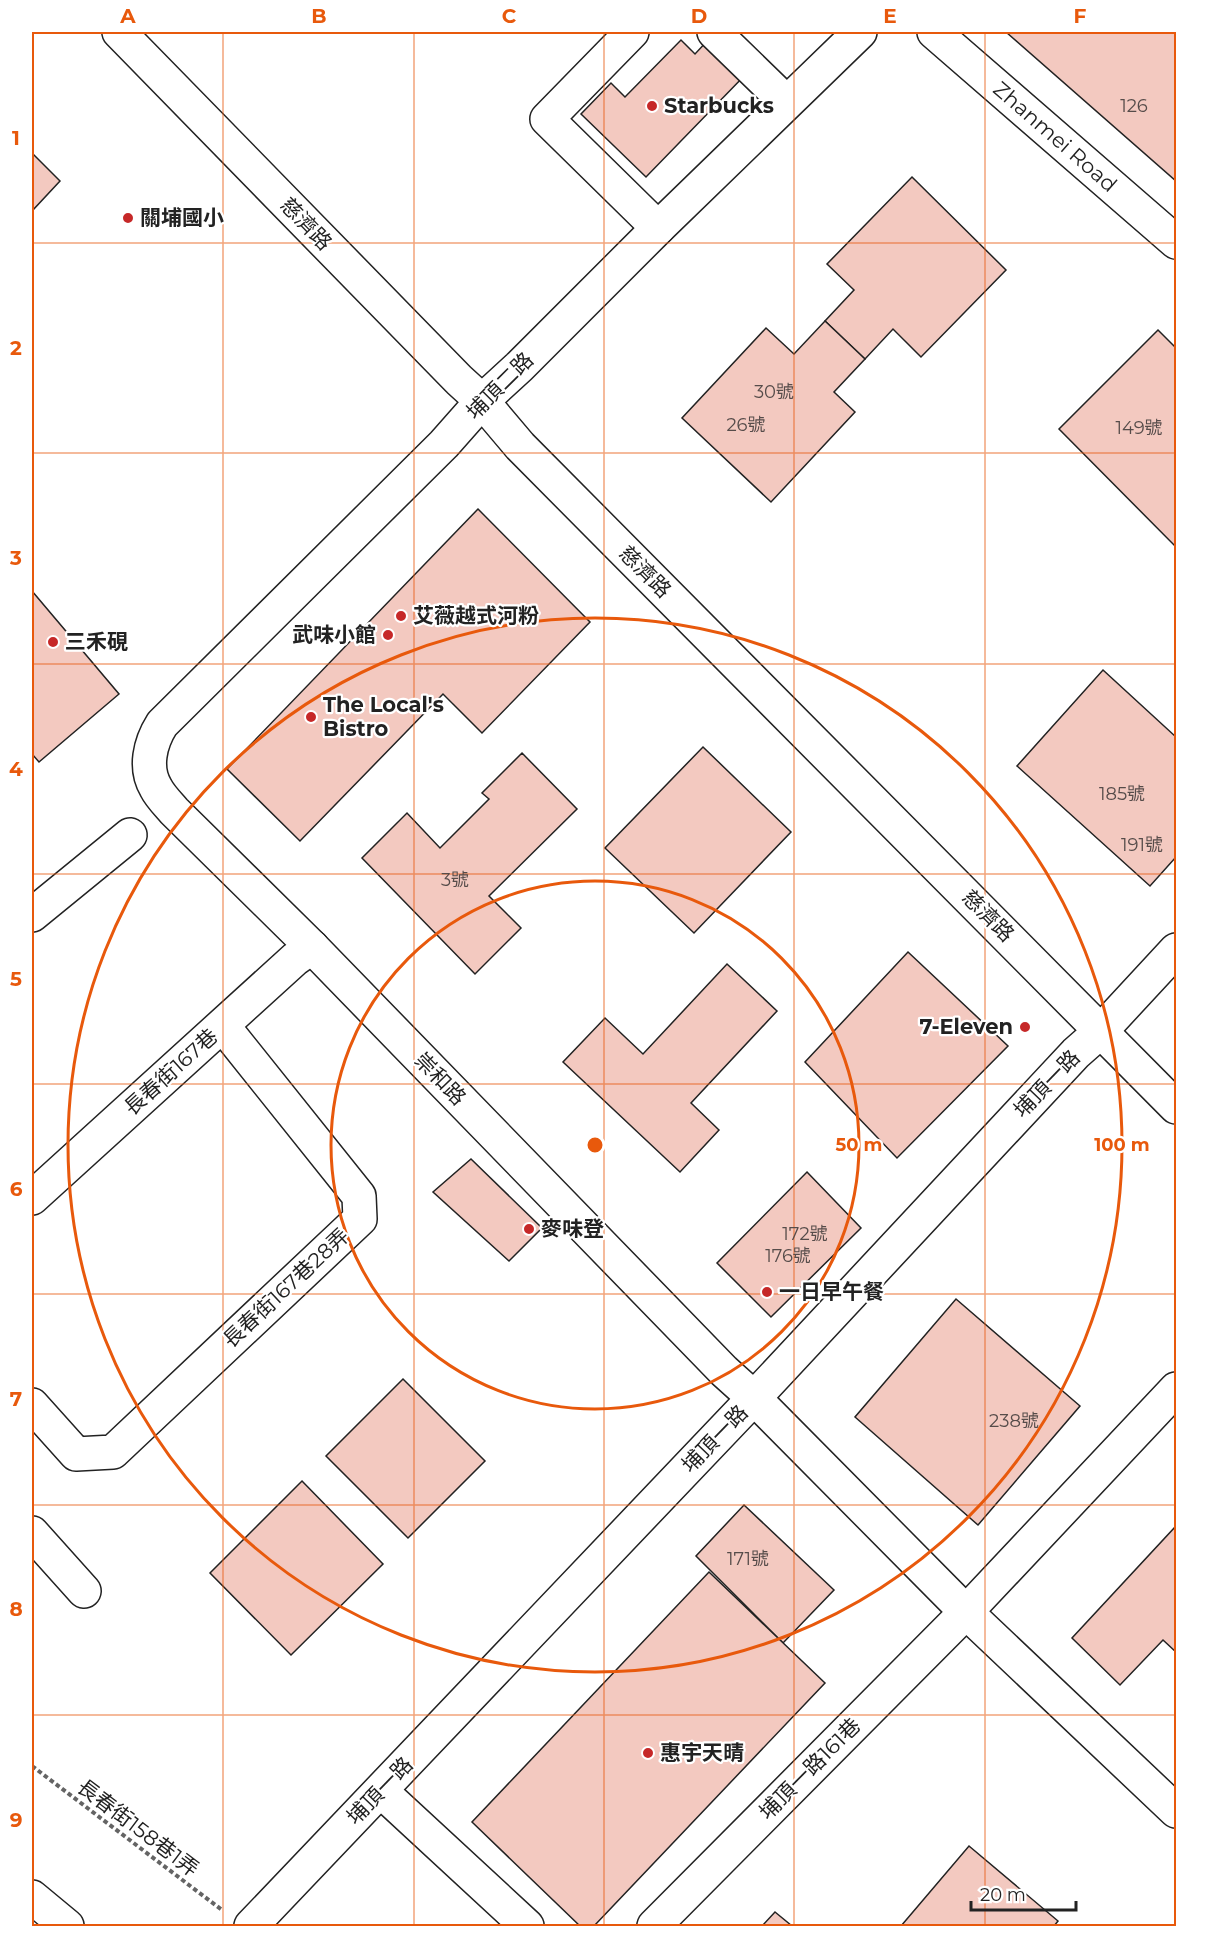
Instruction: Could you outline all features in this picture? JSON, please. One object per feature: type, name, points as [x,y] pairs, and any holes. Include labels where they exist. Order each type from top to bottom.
[{"type":"street","name":"慈濟路","points":[[119,32],[482,401],[528,455],[1176,1107]]},
{"type":"street","points":[[632,32],[547,119],[658,228]]},
{"type":"street","points":[[714,32],[786,102]]},
{"type":"street","name":"埔頂二路","points":[[151,749],[162,724],[444,444],[482,401],[519,368],[658,228],[860,32]]},
{"type":"street","name":"Zhanmei Road","points":[[934,32],[1176,242]]},
{"type":"street","name":"崇和路","points":[[151,749],[148,769],[156,788],[174,811],[312,947],[716,1362],[754,1398]]},
{"type":"street","points":[[32,915],[129,835]]},
{"type":"street","name":"長春街167巷","points":[[32,1198],[295,959],[312,947]]},
{"type":"street","name":"埔頂一路","points":[[239,1920],[381,1791],[754,1398],[1068,1061],[1101,1031],[1176,950]]},
{"type":"street","name":"長春街167巷28弄","points":[[32,1405],[75,1454],[112,1452],[360,1219],[359,1196],[223,1026]]},
{"type":"street","name":"埔頂一路161巷","points":[[654,1926],[966,1612],[1176,1389]]},
{"type":"street","points":[[754,1398],[966,1612],[1176,1811]]},
{"type":"street","points":[[32,1533],[84,1591]]},
{"type":"street","points":[[381,1791],[527,1926]]},
{"type":"street","points":[[32,1897],[67,1926]]},
{"type":"path","name":"長春街158巷1弄","points":[[32,1766],[239,1920]]},
{"type":"building","points":[[1006,32],[1176,32],[1176,181]]},
{"type":"building","name":"Starbucks","points":[[709,39],[746,74],[646,177],[581,114],[611,83],[625,97],[681,40],[695,54]]},
{"type":"building","points":[[32,153],[60,181],[32,211]]},
{"type":"building","points":[[912,177],[1006,270],[921,357],[893,329],[865,359],[825,321],[854,290],[827,264]]},
{"type":"building","points":[[825,321],[865,359],[834,392],[855,412],[771,502],[682,418],[766,328],[794,354]]},
{"type":"building","points":[[1158,330],[1176,348],[1176,547],[1059,429]]},
{"type":"building","points":[[478,509],[590,622],[482,733],[443,694],[300,841],[227,769]]},
{"type":"building","name":"三禾硯","points":[[32,591],[119,694],[39,762],[32,754]]},
{"type":"building","points":[[1103,670],[1176,737],[1176,857],[1150,886],[1017,766]]},
{"type":"building","points":[[703,747],[791,832],[694,933],[605,848]]},
{"type":"building","points":[[522,753],[577,809],[489,896],[521,928],[475,974],[362,858],[407,813],[440,848],[489,799],[482,793]]},
{"type":"building","points":[[908,952],[1008,1046],[897,1158],[805,1062]]},
{"type":"building","points":[[727,964],[777,1011],[691,1103],[719,1130],[680,1172],[563,1062],[605,1018],[643,1054]]},
{"type":"building","points":[[471,1159],[542,1228],[509,1261],[433,1192]]},
{"type":"building","points":[[807,1172],[861,1228],[771,1317],[717,1263]]},
{"type":"building","points":[[956,1299],[1080,1406],[978,1525],[855,1417]]},
{"type":"building","points":[[403,1379],[485,1461],[408,1538],[326,1456]]},
{"type":"building","points":[[302,1481],[383,1564],[291,1655],[210,1573]]},
{"type":"building","points":[[744,1505],[834,1590],[783,1643],[696,1556]]},
{"type":"building","points":[[1176,1526],[1176,1652],[1163,1640],[1120,1685],[1072,1638]]},
{"type":"building","name":"惠宇天晴","points":[[709,1572],[825,1683],[594,1926],[580,1926],[472,1822]]},
{"type":"building","points":[[969,1846],[1058,1921],[1054,1926],[901,1926]]},
{"type":"building","points":[[775,1912],[792,1926],[762,1926]]},
{"type":"place","name":"Starbucks","points":[[652,106]]},
{"type":"place","name":"關埔國小","points":[[128,218]]},
{"type":"place","name":"艾薇越式河粉","points":[[401,616]]},
{"type":"place","name":"武味小館","points":[[388,635]]},
{"type":"place","name":"三禾硯","points":[[53,642]]},
{"type":"place","name":"The Local's Bistro","points":[[311,717]]},
{"type":"place","name":"7-Eleven","points":[[1025,1027]]},
{"type":"place","name":"麥味登","points":[[529,1229]]},
{"type":"place","name":"一日早午餐","points":[[767,1292]]},
{"type":"place","name":"惠宇天晴","points":[[648,1753]]}]
